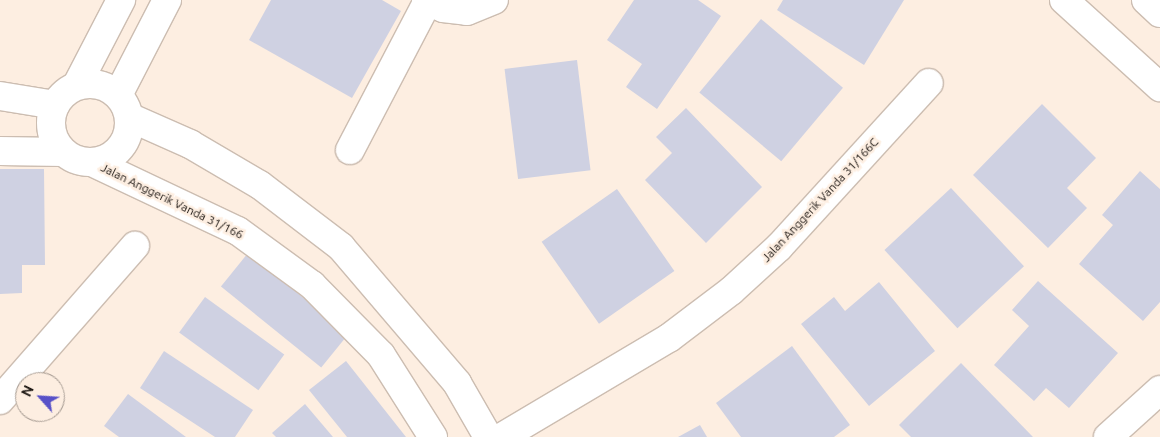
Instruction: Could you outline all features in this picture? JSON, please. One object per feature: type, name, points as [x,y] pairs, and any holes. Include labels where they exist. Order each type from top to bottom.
[{"type":"street","points":[[64,152],[51,125],[55,105],[77,86],[120,0]]},
{"type":"street","points":[[0,151],[64,152],[92,162],[120,147],[123,106],[167,0]]},
{"type":"street","points":[[350,150],[427,1],[468,11],[494,0]]},
{"type":"street","points":[[1064,0],[1160,87]]},
{"type":"street","points":[[1146,0],[1160,13]]},
{"type":"street","name":"Jalan Anggerik Vanda 31/166C","points":[[502,437],[668,338],[731,291],[779,247],[929,83]]},
{"type":"street","points":[[77,86],[104,86],[123,106],[260,185],[341,247],[457,382],[488,437]]},
{"type":"street","points":[[0,96],[55,105]]},
{"type":"street","name":"Jalan Anggerik Vanda 31/166","points":[[92,162],[238,231],[312,285],[381,355],[432,437]]},
{"type":"street","points":[[0,400],[135,246]]},
{"type":"street","points":[[1108,437],[1160,390]]},
{"type":"building","points":[[271,0],[382,0],[401,11],[352,98],[249,40]]},
{"type":"building","points":[[634,0],[698,0],[721,16],[657,109],[626,87],[642,64],[607,40]]},
{"type":"building","points":[[783,0],[904,0],[864,65],[777,10]]},
{"type":"building","points":[[761,19],[843,88],[781,161],[699,93]]},
{"type":"building","points":[[577,60],[591,170],[518,179],[505,69]]},
{"type":"building","points":[[1042,104],[1096,158],[1067,188],[1087,208],[1048,248],[973,175]]},
{"type":"building","points":[[686,108],[762,187],[706,243],[645,180],[672,153],[656,137]]},
{"type":"building","points":[[0,169],[44,169],[45,265],[22,265],[22,293],[0,294]]},
{"type":"building","points":[[1140,171],[1160,189],[1160,302],[1143,321],[1079,264],[1113,225],[1102,215]]},
{"type":"building","points":[[951,188],[1024,266],[957,328],[884,250]]},
{"type":"building","points":[[617,189],[674,271],[599,324],[542,242]]},
{"type":"building","points":[[248,253],[348,334],[321,368],[221,286]]},
{"type":"building","points":[[1038,281],[1118,353],[1069,408],[1046,388],[1034,401],[994,365],[1029,326],[1012,310]]},
{"type":"building","points":[[879,282],[935,351],[869,406],[801,324],[834,297],[845,311]]},
{"type":"building","points":[[205,297],[284,355],[258,390],[179,333]]},
{"type":"building","points":[[792,346],[850,425],[834,437],[741,437],[716,403]]},
{"type":"building","points":[[164,351],[253,410],[235,437],[215,437],[140,388]]},
{"type":"building","points":[[346,361],[406,437],[347,437],[309,390]]},
{"type":"building","points":[[961,363],[1033,437],[911,437],[899,425]]},
{"type":"building","points":[[128,394],[186,437],[119,437],[104,426]]},
{"type":"building","points":[[305,404],[333,437],[276,437],[272,433]]},
{"type":"building","points":[[700,425],[707,437],[678,437]]}]
